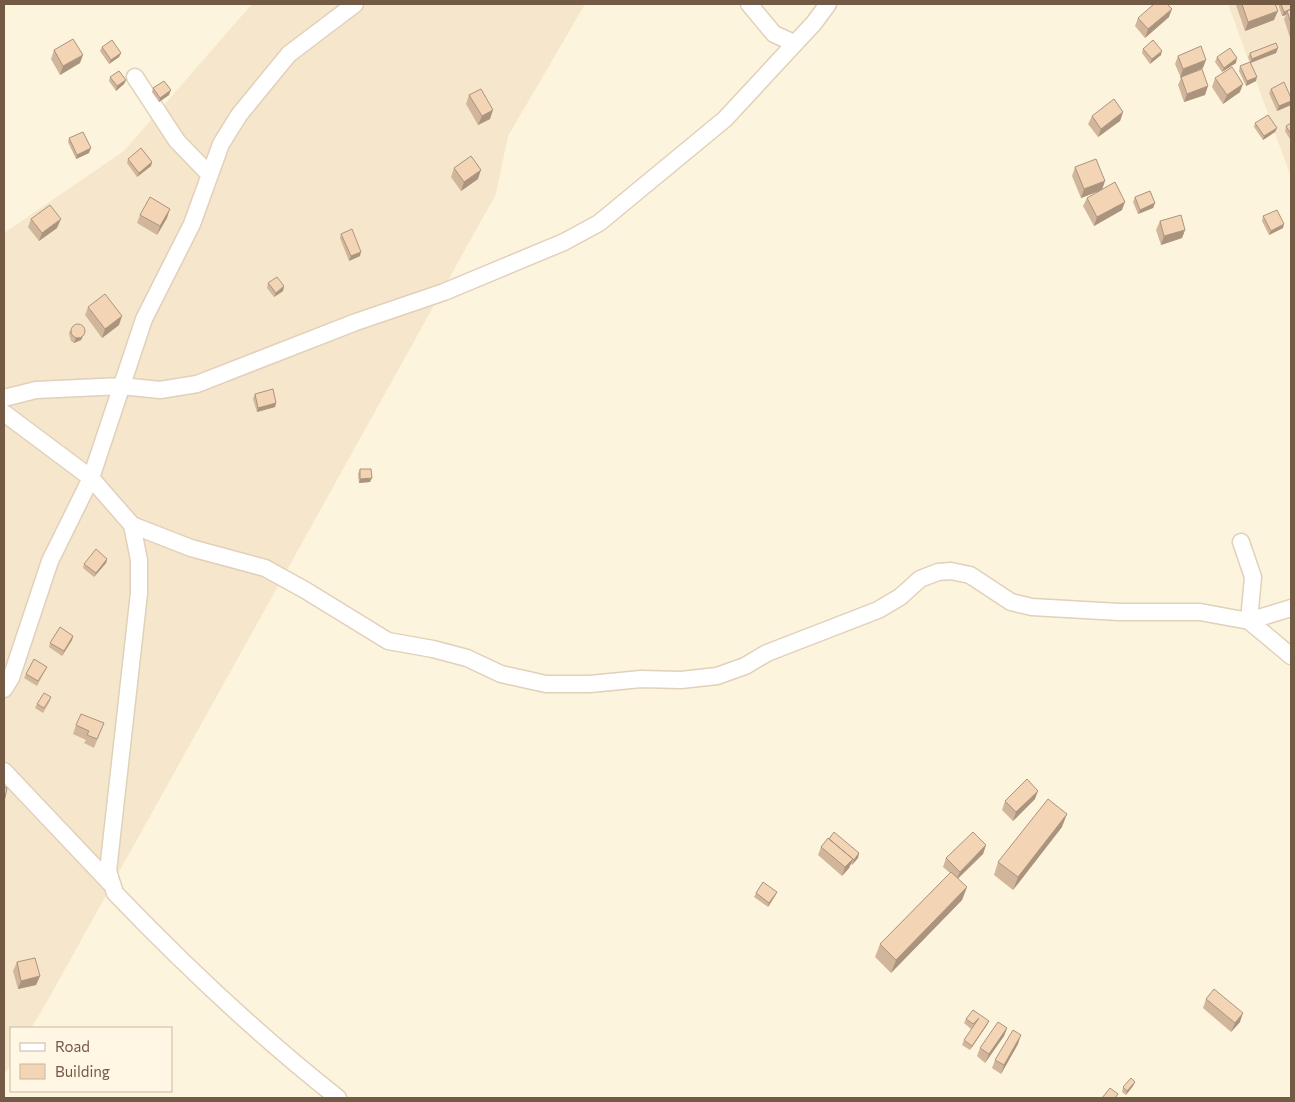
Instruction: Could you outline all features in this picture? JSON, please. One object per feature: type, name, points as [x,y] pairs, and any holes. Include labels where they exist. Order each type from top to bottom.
[{"type":"street","points":[[4,689],[11,678],[50,561],[91,478],[144,319],[192,224],[221,144],[239,115],[289,54],[355,4]]},
{"type":"street","points":[[749,4],[774,34],[794,43]]},
{"type":"street","points":[[4,398],[36,390],[122,386],[160,390],[197,384],[356,322],[444,292],[564,242],[599,224],[725,119],[828,4]]},
{"type":"street","points":[[135,76],[176,141],[209,174]]},
{"type":"street","points":[[4,413],[91,478],[132,525],[191,548],[265,568],[388,641],[442,651],[467,658],[501,674],[546,684],[590,684],[641,679],[681,680],[717,676],[745,666],[767,653],[878,610],[920,579],[944,572],[970,575],[1011,602],[1032,607],[1119,612],[1200,612],[1249,621],[1291,608]]},
{"type":"street","points":[[132,525],[139,560],[139,594],[108,872],[110,883],[115,893],[200,979],[247,1023],[338,1098]]},
{"type":"street","points":[[1241,542],[1253,576],[1249,621]]},
{"type":"street","points":[[1249,621],[1291,656]]},
{"type":"street","points":[[4,772],[110,883]]},
{"type":"shaded area","points":[[252,4],[585,4],[508,136],[496,194],[45,1005],[32,1027],[10,1027],[10,1065],[4,1076],[4,233],[124,151]]},
{"type":"shaded area","points":[[1228,4],[1291,4],[1291,177]]},
{"type":"building","points":[[1154,4],[1167,4],[1172,9],[1148,29],[1138,18]]},
{"type":"building","points":[[1242,4],[1275,4],[1278,11],[1248,22]]},
{"type":"building","points":[[1281,4],[1291,4],[1291,9],[1284,12]]},
{"type":"building","points":[[1291,9],[1291,23],[1287,11]]},
{"type":"building","points":[[73,39],[83,55],[63,66],[54,50]]},
{"type":"building","points":[[112,40],[121,53],[111,60],[102,47]]},
{"type":"building","points":[[1153,40],[1162,51],[1152,59],[1143,49]]},
{"type":"building","points":[[1276,43],[1278,48],[1252,59],[1250,53]]},
{"type":"building","points":[[1201,46],[1206,60],[1183,69],[1178,56]]},
{"type":"building","points":[[1230,48],[1237,58],[1224,68],[1217,57]]},
{"type":"building","points":[[1250,62],[1257,77],[1247,81],[1240,66]]},
{"type":"building","points":[[1232,67],[1243,84],[1227,95],[1215,78]]},
{"type":"building","points":[[1202,69],[1208,86],[1187,94],[1181,77]]},
{"type":"building","points":[[119,71],[126,80],[117,86],[110,77]]},
{"type":"building","points":[[164,81],[171,90],[160,98],[153,88]]},
{"type":"building","points":[[1284,82],[1291,101],[1279,106],[1271,89]]},
{"type":"building","points":[[481,89],[493,110],[482,116],[469,95]]},
{"type":"building","points":[[1114,99],[1123,112],[1101,129],[1092,116]]},
{"type":"building","points":[[1268,115],[1277,128],[1264,136],[1255,123]]},
{"type":"building","points":[[1291,123],[1291,134],[1286,126]]},
{"type":"building","points":[[83,132],[91,148],[77,155],[69,138]]},
{"type":"building","points":[[141,148],[152,162],[139,173],[128,159]]},
{"type":"building","points":[[471,156],[481,170],[464,182],[454,168]]},
{"type":"building","points":[[1096,159],[1105,181],[1084,189],[1075,167]]},
{"type":"building","points":[[1115,182],[1125,202],[1097,217],[1087,198]]},
{"type":"building","points":[[1150,191],[1155,203],[1140,210],[1135,197]]},
{"type":"building","points":[[150,197],[170,209],[160,226],[140,215]]},
{"type":"building","points":[[50,205],[61,219],[42,233],[31,219]]},
{"type":"building","points":[[1277,210],[1284,224],[1271,231],[1263,216]]},
{"type":"building","points":[[1181,215],[1185,230],[1164,236],[1160,221]]},
{"type":"building","points":[[352,229],[361,252],[351,256],[341,234]]},
{"type":"building","points":[[277,277],[284,286],[276,293],[268,283]]},
{"type":"building","points":[[105,294],[122,316],[105,329],[88,307]]},
{"type":"building","points":[[78,324],[83,326],[85,331],[83,336],[78,338],[73,336],[71,331],[73,326]]},
{"type":"building","points":[[273,389],[276,403],[258,408],[255,394]]},
{"type":"building","points":[[360,469],[371,469],[372,478],[360,479]]},
{"type":"building","points":[[96,549],[107,559],[96,573],[84,564]]},
{"type":"building","points":[[60,627],[73,636],[64,651],[50,643]]},
{"type":"building","points":[[34,659],[47,667],[38,681],[26,674]]},
{"type":"building","points":[[44,693],[51,697],[44,708],[37,704]]},
{"type":"building","points":[[81,714],[104,723],[97,739],[87,735],[89,731],[76,725]]},
{"type":"building","points":[[1027,779],[1038,791],[1016,812],[1005,801]]},
{"type":"building","points":[[4,787],[7,788],[4,802]]},
{"type":"building","points":[[1048,799],[1067,814],[1018,877],[998,862]]},
{"type":"building","points":[[834,832],[859,853],[854,860],[829,839]]},
{"type":"building","points":[[973,832],[986,845],[960,872],[946,858]]},
{"type":"building","points":[[828,838],[853,859],[845,867],[821,847]]},
{"type":"building","points":[[951,872],[967,887],[896,960],[880,944]]},
{"type":"building","points":[[763,882],[777,892],[769,903],[756,893]]},
{"type":"building","points":[[35,958],[40,976],[21,981],[17,962]]},
{"type":"building","points":[[1214,989],[1243,1013],[1235,1023],[1206,999]]},
{"type":"building","points":[[973,1010],[989,1021],[972,1046],[964,1040],[979,1018],[973,1024],[966,1019]]},
{"type":"building","points":[[998,1022],[1007,1028],[989,1054],[980,1048]]},
{"type":"building","points":[[1013,1030],[1021,1035],[1004,1065],[995,1060]]},
{"type":"building","points":[[1131,1078],[1135,1082],[1127,1091],[1123,1087]]},
{"type":"building","points":[[1110,1088],[1118,1094],[1115,1098],[1102,1098]]}]
